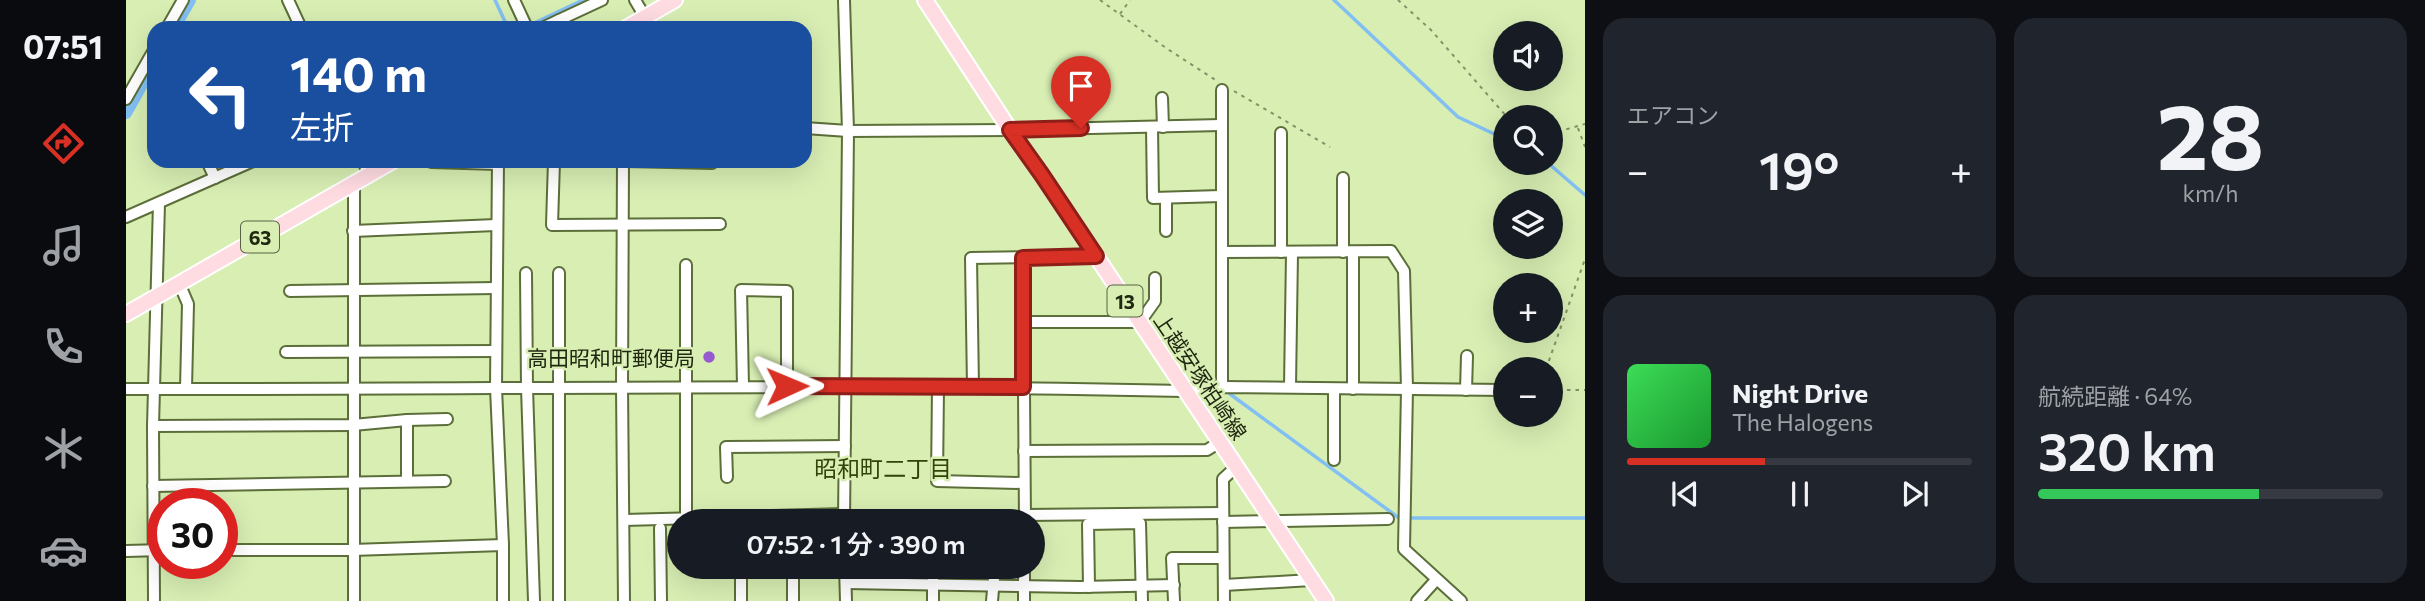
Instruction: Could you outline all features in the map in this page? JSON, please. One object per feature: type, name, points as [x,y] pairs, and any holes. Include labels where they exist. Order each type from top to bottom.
[{"type":"main road","points":[[640,21],[675,0]]},
{"type":"main road","name":"上越安塚柏崎線","points":[[925,0],[1326,601]]},
{"type":"main road","name":"63","points":[[126,314],[381,168]]},
{"type":"street","points":[[171,21],[183,0]]},
{"type":"street","points":[[288,0],[298,21]]},
{"type":"street","points":[[514,0],[524,21]]},
{"type":"street","points":[[566,21],[602,0]]},
{"type":"street","points":[[635,0],[637,21]]},
{"type":"street","points":[[844,0],[848,131],[844,509]]},
{"type":"street","points":[[126,99],[147,62]]},
{"type":"street","points":[[1222,387],[1221,124],[1226,88]]},
{"type":"street","points":[[1162,98],[1157,127],[1153,198],[1221,196]]},
{"type":"street","points":[[812,128],[848,131],[1010,130],[1221,124]]},
{"type":"street","points":[[1281,133],[1290,387]]},
{"type":"street","points":[[210,168],[215,178]]},
{"type":"street","points":[[126,217],[237,168]]},
{"type":"street","points":[[366,168],[369,175]]},
{"type":"street","points":[[498,168],[496,387],[503,601]]},
{"type":"street","points":[[554,168],[552,225],[720,224]]},
{"type":"street","points":[[624,168],[624,601]]},
{"type":"street","points":[[1343,178],[1353,389]]},
{"type":"street","points":[[354,184],[354,601]]},
{"type":"street","points":[[1166,198],[1166,231]]},
{"type":"street","points":[[159,203],[153,486],[445,481]]},
{"type":"street","points":[[353,231],[496,225]]},
{"type":"street","points":[[1222,252],[1391,251],[1404,271],[1407,389],[1404,549],[1461,601]]},
{"type":"street","points":[[973,387],[971,258],[1096,256]]},
{"type":"street","points":[[1023,258],[1024,509]]},
{"type":"street","points":[[685,265],[686,509]]},
{"type":"street","points":[[526,273],[534,601]]},
{"type":"street","points":[[559,273],[559,601]]},
{"type":"street","points":[[1024,322],[1140,322],[1155,301],[1155,278]]},
{"type":"street","points":[[179,283],[188,304],[186,388]]},
{"type":"street","points":[[290,291],[496,288]]},
{"type":"street","points":[[743,386],[741,290],[787,291],[787,386]]},
{"type":"street","points":[[286,352],[496,351]]},
{"type":"street","points":[[1466,390],[1467,356]]},
{"type":"street","points":[[126,389],[846,386],[1184,391],[1222,387],[1493,390]]},
{"type":"street","points":[[938,387],[937,487],[1023,483]]},
{"type":"street","points":[[1334,389],[1334,460]]},
{"type":"street","points":[[153,426],[353,425],[407,419],[447,419]]},
{"type":"street","points":[[407,419],[407,481]]},
{"type":"street","points":[[1024,451],[1207,450],[1220,442]]},
{"type":"street","points":[[727,477],[726,447],[845,446]]},
{"type":"street","points":[[1224,601],[1223,479],[1236,467]]},
{"type":"street","points":[[1045,518],[1222,517],[1275,522],[1388,519]]},
{"type":"street","points":[[624,520],[667,519]]},
{"type":"street","points":[[1080,601],[1084,587],[1088,524],[1140,523],[1142,601]]},
{"type":"street","points":[[660,528],[661,601]]},
{"type":"street","points":[[238,550],[352,550],[503,545]]},
{"type":"street","points":[[126,551],[147,550]]},
{"type":"street","points":[[1174,601],[1172,558],[1223,558]]},
{"type":"street","points":[[154,601],[156,579]]},
{"type":"street","points":[[741,579],[741,601]]},
{"type":"street","points":[[793,579],[793,601]]},
{"type":"street","points":[[846,579],[846,601]]},
{"type":"street","points":[[933,579],[933,601]]},
{"type":"street","points":[[992,601],[993,579]]},
{"type":"street","points":[[1024,579],[1024,601]]},
{"type":"street","points":[[1224,585],[1312,580]]},
{"type":"street","points":[[1417,601],[1436,580]]},
{"type":"street","points":[[846,583],[1024,587],[1174,585]]},
{"type":"path","points":[[1100,0],[1226,88],[1330,147]]},
{"type":"path","points":[[1120,14],[1130,0]]},
{"type":"path","points":[[1398,0],[1431,30],[1497,105]]},
{"type":"path","points":[[1563,131],[1585,124]]},
{"type":"path","points":[[1577,127],[1585,147]]},
{"type":"path","points":[[1550,357],[1585,259]]},
{"type":"path","points":[[1563,390],[1585,390]]},
{"type":"waterway","points":[[178,21],[190,0]]},
{"type":"waterway","points":[[495,0],[505,21]]},
{"type":"waterway","points":[[539,21],[583,0]]},
{"type":"waterway","points":[[1334,0],[1458,117],[1493,133]]},
{"type":"waterway","points":[[126,113],[147,76]]},
{"type":"waterway","points":[[1562,175],[1585,195]]},
{"type":"waterway","points":[[1230,394],[1399,518],[1585,518]]},
{"type":"place","name":"高田昭和町郵便局","points":[[709,357]]},
{"type":"district","name":"昭和町二丁目","points":[[883,468]]},
{"type":"route","points":[[787,386],[1023,387],[1023,258],[1096,256],[1010,130],[1081,128]]}]
